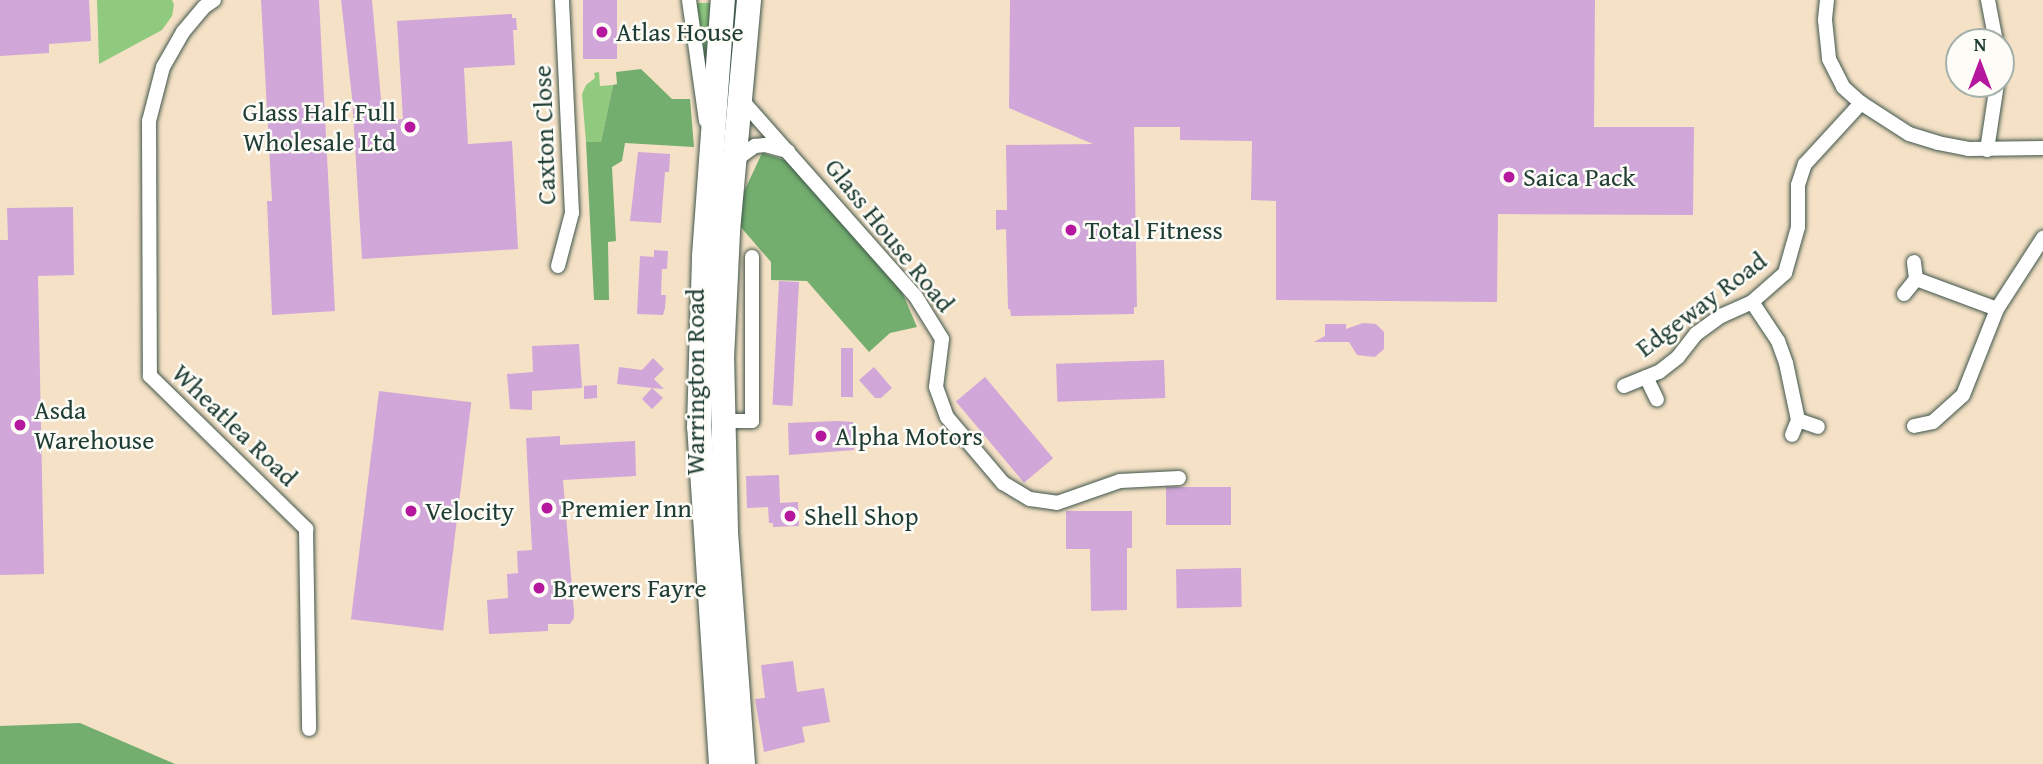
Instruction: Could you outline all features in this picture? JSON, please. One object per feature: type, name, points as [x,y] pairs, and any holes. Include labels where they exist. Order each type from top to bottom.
[{"type":"highway","name":"Warrington Road","points":[[723,0],[722,421],[726,531],[743,764]]},
{"type":"highway","name":"Warrington Road","points":[[721,764],[712,663],[699,427],[701,311],[722,158],[738,96],[750,0]]},
{"type":"street","name":"Caxton Close","points":[[558,266],[572,213],[562,0]]},
{"type":"street","points":[[688,0],[722,158]]},
{"type":"street","points":[[1827,0],[1825,20],[1829,59],[1843,87],[1861,103],[1909,134],[1968,149],[2043,148]]},
{"type":"street","name":"Wheatlea Road","points":[[206,2],[183,32],[163,67],[149,121],[150,376],[306,529],[309,729]]},
{"type":"street","points":[[1984,5],[1991,28]]},
{"type":"street","name":"Glass House Road","points":[[738,96],[916,297],[942,339],[936,387],[947,417],[1003,483],[1030,499],[1057,503],[1120,481],[1179,478]]},
{"type":"street","points":[[1987,150],[1995,98]]},
{"type":"street","name":"Edgeway Road","points":[[1624,386],[1659,372],[1678,357],[1696,334],[1721,316],[1752,302],[1785,273],[1793,253],[1798,227],[1798,185],[1805,164],[1861,103]]},
{"type":"street","name":"Glass House Road","points":[[722,158],[755,146],[775,146],[789,151]]},
{"type":"street","points":[[1914,426],[1933,422],[1963,395],[1997,309],[2043,238]]},
{"type":"street","points":[[722,421],[752,421],[752,257]]},
{"type":"street","points":[[1904,294],[1916,279],[1914,262]]},
{"type":"street","points":[[752,274],[768,275]]},
{"type":"street","points":[[1916,279],[1997,309]]},
{"type":"street","points":[[1752,302],[1782,352],[1798,420],[1792,435]]},
{"type":"street","points":[[1646,377],[1657,400]]},
{"type":"street","points":[[1798,420],[1818,427]]},
{"type":"green space","points":[[97,0],[172,0],[174,5],[172,16],[162,30],[99,64]]},
{"type":"green space","points":[[695,3],[713,3],[709,55],[703,55]]},
{"type":"green space","points":[[641,69],[672,99],[690,99],[694,147],[625,143],[622,161],[612,167],[616,241],[608,242],[609,300],[594,300],[586,142],[601,142],[613,85],[617,84],[616,72]]},
{"type":"green space","points":[[599,72],[600,86],[613,85],[601,142],[586,142],[582,94],[586,85],[595,78],[594,73]]},
{"type":"green space","points":[[762,153],[785,160],[807,182],[902,292],[917,327],[890,333],[869,352],[807,281],[771,280],[771,262],[739,225],[741,198]]},
{"type":"green space","points":[[80,723],[175,764],[0,764],[0,726]]},
{"type":"building","points":[[0,0],[89,0],[91,41],[49,44],[49,53],[0,56]]},
{"type":"building","points":[[261,0],[319,0],[335,311],[272,315],[267,201],[272,201]]},
{"type":"building","name":"Glass Half Full Wholesale Ltd","points":[[341,0],[372,0],[383,121],[403,119],[397,21],[512,14],[512,18],[516,18],[517,30],[513,30],[515,65],[464,68],[468,144],[512,141],[518,249],[362,259],[352,97]]},
{"type":"building","name":"Atlas House","points":[[583,0],[617,0],[617,59],[583,59]]},
{"type":"building","name":"Saica Pack","points":[[1010,0],[1595,0],[1594,127],[1694,127],[1693,215],[1498,214],[1497,302],[1276,300],[1276,201],[1251,200],[1252,141],[1180,140],[1180,127],[1134,127],[1137,307],[1134,307],[1134,314],[1011,316],[1008,309],[1006,229],[996,230],[996,210],[1007,210],[1006,145],[1093,144],[1009,108]]},
{"type":"building","points":[[638,152],[670,154],[669,172],[665,172],[661,223],[630,221]]},
{"type":"building","name":"Asda Warehouse","points":[[73,207],[74,275],[38,276],[44,574],[0,575],[0,240],[8,240],[7,208]]},
{"type":"building","points":[[654,250],[668,251],[667,269],[662,269],[661,295],[666,295],[665,308],[663,315],[637,314],[640,256],[654,257]]},
{"type":"building","points":[[779,281],[799,282],[792,406],[773,405]]},
{"type":"building","points":[[1363,323],[1376,324],[1384,332],[1384,349],[1375,357],[1357,355],[1349,342],[1314,342],[1325,336],[1325,324],[1346,324],[1346,329]]},
{"type":"building","points":[[579,344],[582,388],[532,391],[532,410],[510,409],[507,374],[533,372],[532,346]]},
{"type":"building","points":[[841,348],[853,348],[853,397],[841,397]]},
{"type":"building","points":[[653,358],[664,369],[654,379],[664,389],[617,384],[619,367],[642,370]]},
{"type":"building","points":[[1164,360],[1165,398],[1057,402],[1056,364]]},
{"type":"building","points":[[874,367],[892,388],[881,398],[875,398],[859,380]]},
{"type":"building","points":[[985,377],[1053,458],[1024,483],[956,401]]},
{"type":"building","points":[[597,385],[597,398],[584,399],[584,386]]},
{"type":"building","points":[[652,388],[663,398],[652,409],[642,399]]},
{"type":"building","name":"Velocity","points":[[379,391],[471,402],[443,631],[351,619]]},
{"type":"building","name":"Alpha Motors","points":[[853,422],[854,450],[789,455],[788,423]]},
{"type":"building","points":[[560,436],[560,445],[635,441],[636,476],[563,480],[574,611],[570,624],[548,624],[548,631],[489,634],[487,600],[508,598],[507,574],[518,573],[517,551],[532,550],[526,438]]},
{"type":"building","points":[[779,475],[780,503],[798,502],[799,526],[773,527],[773,523],[769,523],[768,507],[747,508],[746,476]]},
{"type":"building","points":[[1166,487],[1231,487],[1231,525],[1166,525]]},
{"type":"building","points":[[1066,511],[1132,511],[1132,548],[1127,548],[1127,610],[1091,611],[1090,549],[1066,549]]},
{"type":"building","points":[[1241,568],[1242,607],[1177,608],[1176,569]]},
{"type":"building","points":[[793,661],[797,692],[824,688],[830,722],[802,727],[805,742],[764,752],[755,699],[765,698],[761,665]]},
{"type":"place","name":"Atlas House","points":[[602,32]]},
{"type":"place","name":"Glass Half Full Wholesale Ltd","points":[[410,127]]},
{"type":"place","name":"Saica Pack","points":[[1509,177]]},
{"type":"place","name":"Total Fitness","points":[[1071,230]]},
{"type":"place","name":"Asda Warehouse","points":[[20,425]]},
{"type":"place","name":"Alpha Motors","points":[[821,436]]},
{"type":"place","name":"Premier Inn","points":[[547,508]]},
{"type":"place","name":"Velocity","points":[[411,511]]},
{"type":"place","name":"Shell Shop","points":[[790,516]]},
{"type":"place","name":"Brewers Fayre","points":[[539,588]]}]
